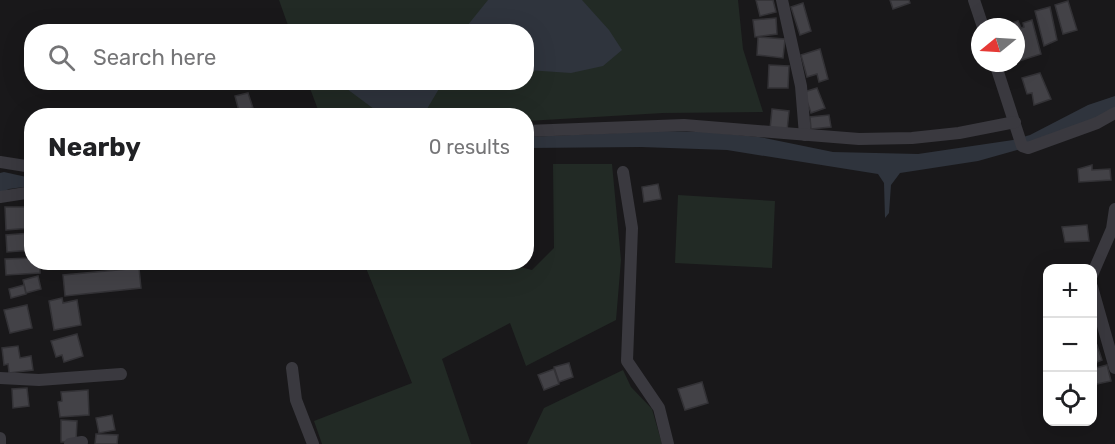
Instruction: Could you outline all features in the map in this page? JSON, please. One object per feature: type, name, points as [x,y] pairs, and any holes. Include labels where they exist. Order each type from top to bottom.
[{"type":"street","points":[[782,0],[801,86],[805,135]]},
{"type":"street","points":[[974,0],[980,18]]},
{"type":"street","points":[[998,72],[1022,146],[1028,148],[1097,123],[1115,113]]},
{"type":"street","points":[[534,131],[684,125],[859,139],[912,138],[1017,127]]},
{"type":"street","points":[[0,162],[24,166]]},
{"type":"street","points":[[623,172],[632,228],[627,361],[659,408],[668,444]]},
{"type":"street","points":[[0,197],[24,193]]},
{"type":"street","points":[[1097,264],[1112,229],[1115,209]]},
{"type":"street","points":[[1097,305],[1115,368]]},
{"type":"street","points":[[292,368],[296,400],[313,444]]},
{"type":"street","points":[[0,378],[39,380],[121,374]]},
{"type":"street","points":[[0,438],[0,444]]},
{"type":"shaded area","points":[[279,0],[738,0],[743,49],[763,112],[663,113],[534,121],[534,108],[317,108],[311,90],[534,90],[534,24],[288,24]]},
{"type":"shaded area","points":[[488,0],[582,0],[609,30],[622,50],[603,66],[571,73],[534,70],[534,24],[469,24]]},
{"type":"shaded area","points":[[348,90],[438,90],[428,108],[373,108]]},
{"type":"shaded area","points":[[1115,96],[1115,114],[1021,149],[978,161],[900,173],[891,185],[889,213],[885,218],[884,183],[878,174],[727,150],[641,147],[534,148],[534,137],[662,131],[759,137],[833,152],[918,154],[1013,140],[1030,135],[1088,105]]},
{"type":"shaded area","points":[[553,164],[612,164],[621,260],[616,320],[526,366],[510,323],[442,359],[471,444],[322,444],[314,421],[412,383],[367,270],[534,270],[554,248]]},
{"type":"shaded area","points":[[0,173],[24,176],[24,187],[0,193]]},
{"type":"shaded area","points":[[678,195],[775,201],[772,268],[675,263]]},
{"type":"shaded area","points":[[623,370],[631,387],[652,409],[662,444],[527,444],[544,408]]},
{"type":"building","points":[[756,0],[773,0],[776,12],[760,16]]},
{"type":"building","points":[[890,0],[909,0],[910,3],[893,9]]},
{"type":"building","points":[[1068,1],[1077,30],[1063,34],[1055,5]]},
{"type":"building","points":[[803,3],[811,31],[800,35],[791,7]]},
{"type":"building","points":[[1050,7],[1057,40],[1044,46],[1035,11]]},
{"type":"building","points":[[776,18],[777,34],[755,37],[753,20]]},
{"type":"building","points":[[1032,20],[1041,54],[1025,59],[1025,22]]},
{"type":"building","points":[[758,37],[785,39],[783,58],[757,55]]},
{"type":"building","points":[[820,49],[828,79],[819,82],[817,74],[807,77],[801,55]]},
{"type":"building","points":[[769,65],[789,66],[788,88],[768,88]]},
{"type":"building","points":[[1040,73],[1051,99],[1034,105],[1032,93],[1027,94],[1022,78]]},
{"type":"building","points":[[817,88],[825,108],[811,113],[804,92]]},
{"type":"building","points":[[248,93],[253,108],[238,108],[235,96]]},
{"type":"building","points":[[772,109],[789,111],[787,131],[770,129]]},
{"type":"building","points":[[829,115],[831,127],[811,129],[810,117]]},
{"type":"building","points":[[1092,165],[1092,170],[1110,169],[1111,180],[1079,182],[1078,169]]},
{"type":"building","points":[[658,184],[661,199],[644,202],[642,187]]},
{"type":"building","points":[[5,207],[24,207],[24,229],[6,230]]},
{"type":"building","points":[[1087,225],[1089,241],[1065,242],[1062,227]]},
{"type":"building","points":[[24,234],[24,251],[7,252],[6,235]]},
{"type":"building","points":[[24,258],[24,270],[40,270],[40,273],[6,275],[5,259]]},
{"type":"building","points":[[139,270],[141,288],[65,296],[63,275]]},
{"type":"building","points":[[38,276],[41,289],[26,293],[23,280]]},
{"type":"building","points":[[24,285],[26,294],[11,298],[9,289]]},
{"type":"building","points":[[62,298],[63,303],[77,300],[81,325],[54,330],[49,301]]},
{"type":"building","points":[[27,305],[32,328],[10,333],[4,310]]},
{"type":"building","points":[[77,334],[83,356],[64,362],[62,355],[56,357],[51,341]]},
{"type":"building","points":[[1097,345],[1102,360],[1097,362]]},
{"type":"building","points":[[18,346],[20,358],[31,356],[33,370],[9,373],[8,364],[4,365],[2,348]]},
{"type":"building","points":[[569,363],[573,377],[559,382],[554,367]]},
{"type":"building","points":[[1107,365],[1111,381],[1097,384],[1097,368]]},
{"type":"building","points":[[554,369],[559,384],[544,390],[538,375]]},
{"type":"building","points":[[702,382],[708,403],[685,410],[678,389]]},
{"type":"building","points":[[27,388],[29,406],[13,408],[12,389]]},
{"type":"building","points":[[88,390],[89,415],[60,417],[58,402],[62,401],[61,392]]},
{"type":"building","points":[[112,415],[115,430],[99,433],[96,418]]},
{"type":"building","points":[[61,420],[77,421],[76,442],[61,442]]},
{"type":"building","points":[[96,434],[118,435],[117,444],[95,444]]}]
